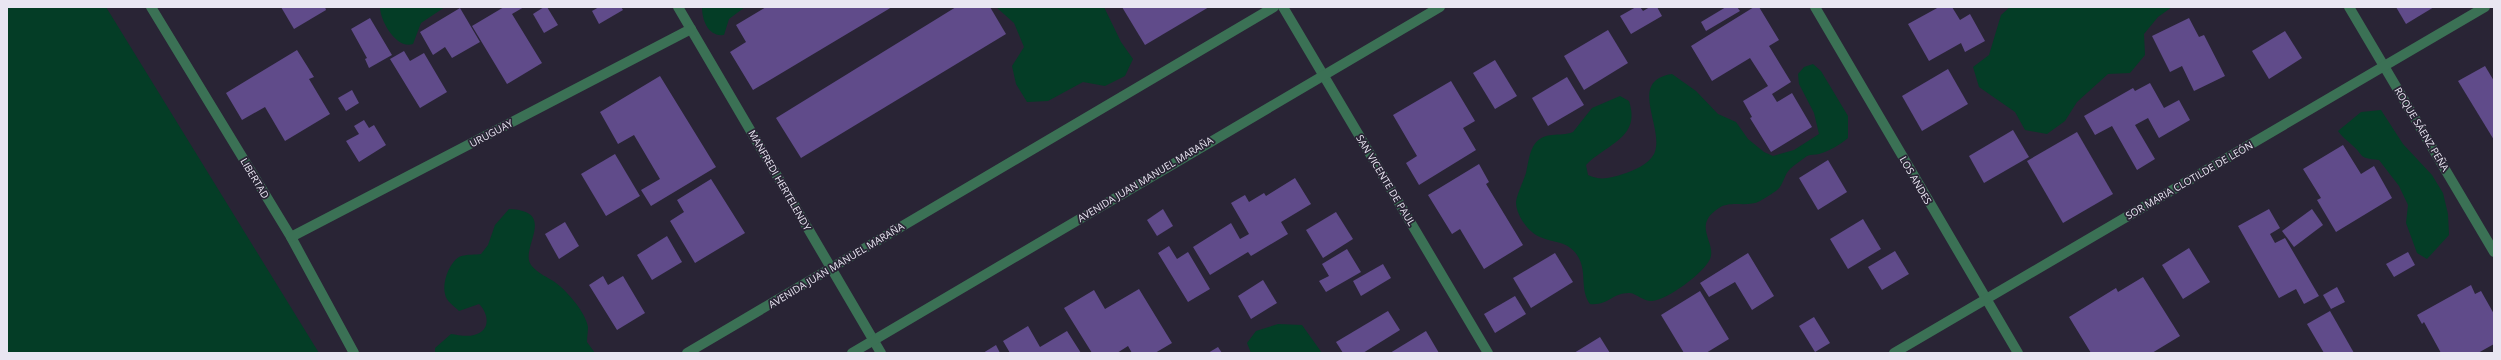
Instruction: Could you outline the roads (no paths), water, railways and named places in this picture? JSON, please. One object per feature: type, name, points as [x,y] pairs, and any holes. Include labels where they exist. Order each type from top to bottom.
[{"type":"street","name":"LIBERTAD","points":[[151,7],[291,237],[354,353]]},
{"type":"street","name":"MANFREDI HERTELENDY","points":[[678,7],[881,353]]},
{"type":"street","name":"AVENIDA JUAN MANUEL MARAÑA","points":[[687,353],[1274,7]]},
{"type":"street","name":"SAN VICENTE DE PAUL","points":[[1284,7],[1488,353]]},
{"type":"street","name":"AVENIDA JUAN MANUEL MARAÑA","points":[[852,353],[1323,74],[1440,7]]},
{"type":"street","name":"LOS ANDES","points":[[1815,7],[2018,353]]},
{"type":"street","name":"ROQUE SÁENZ PEÑA","points":[[2350,7],[2494,252]]},
{"type":"street","name":"SOR MARIA CLOTILDE DE LEÓN","points":[[1894,353],[1985,298],[2485,7]]},
{"type":"street","name":"URUGUAY","points":[[291,237],[691,29]]}]
